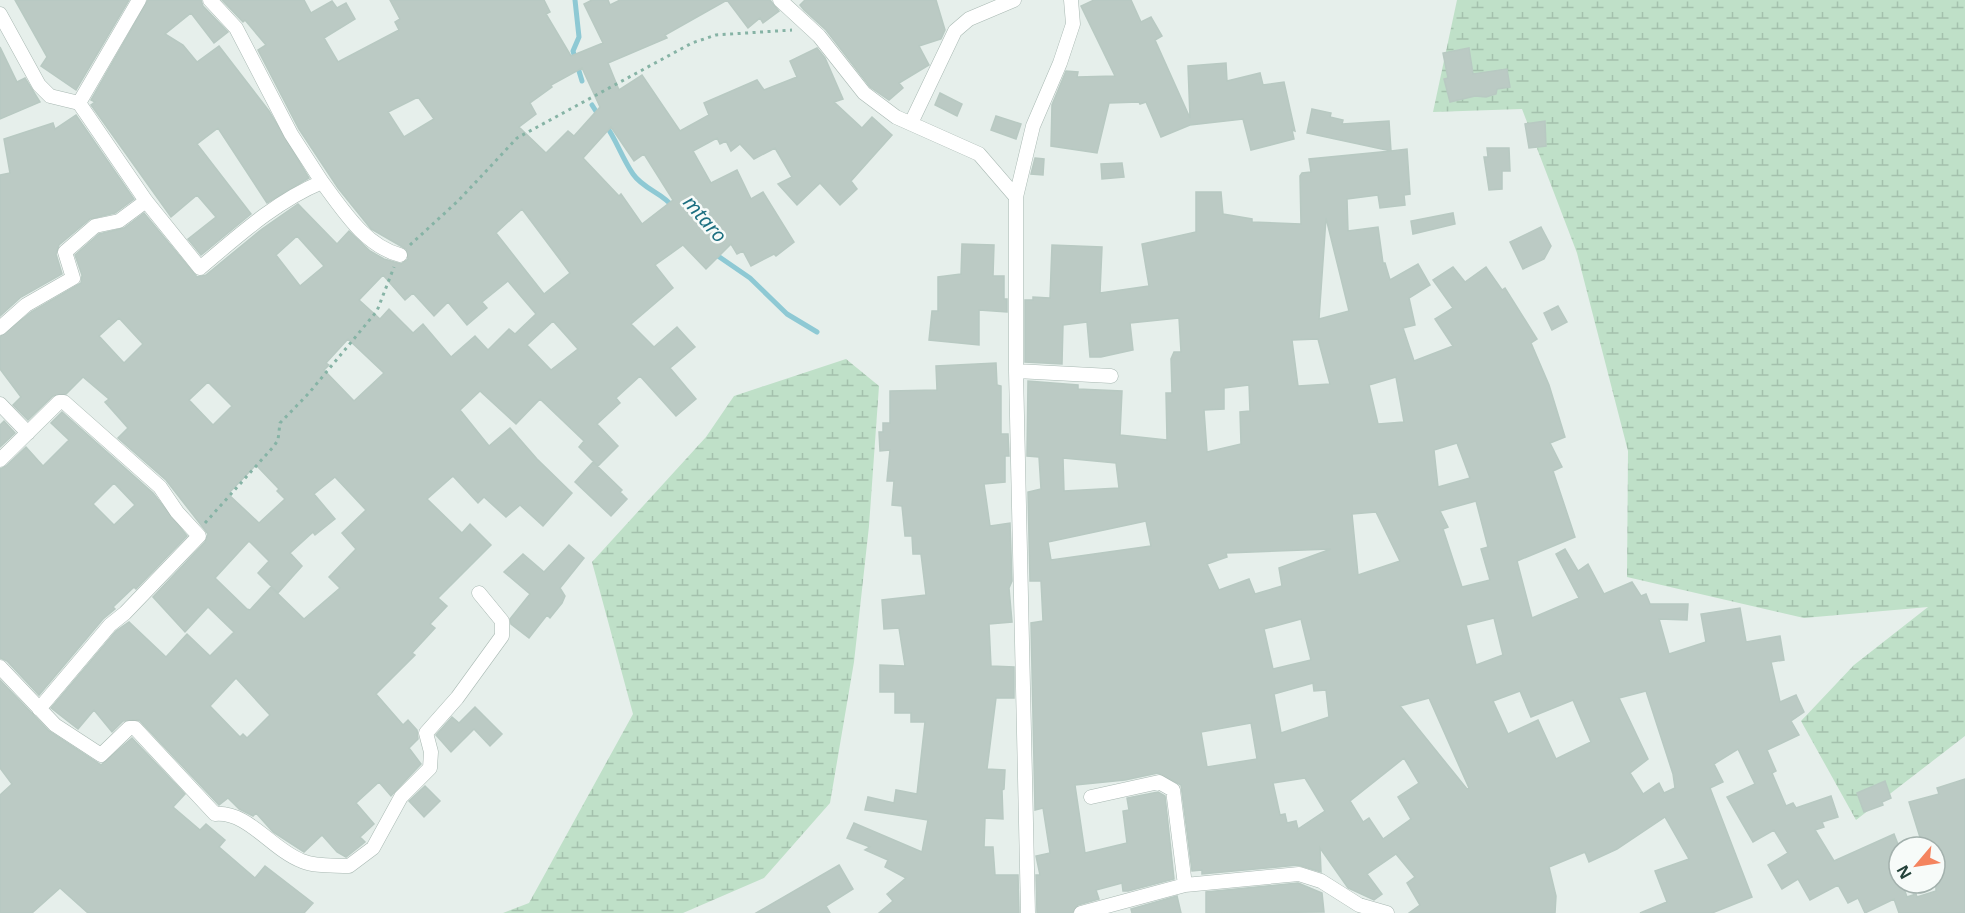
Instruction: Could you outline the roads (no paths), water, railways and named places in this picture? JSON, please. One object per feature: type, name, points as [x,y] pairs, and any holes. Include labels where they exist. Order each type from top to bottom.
[{"type":"street","points":[[79,103],[139,0]]},
{"type":"street","points":[[210,0],[236,28],[291,134],[322,182],[351,220],[375,244],[386,251],[400,255]]},
{"type":"street","points":[[780,0],[819,36],[864,93],[896,117],[979,154],[1016,197]]},
{"type":"street","points":[[911,123],[955,31],[969,19],[1014,0]]},
{"type":"street","points":[[1028,913],[1016,371],[1016,197],[1033,126],[1060,63],[1073,24],[1071,0]]},
{"type":"street","points":[[0,14],[39,85],[50,96],[79,103],[146,201],[200,268],[240,234],[291,198],[322,182]]},
{"type":"street","points":[[0,328],[26,305],[73,278],[64,252],[95,226],[119,221],[146,201]]},
{"type":"street","points":[[1016,371],[1111,376]]},
{"type":"street","points":[[0,460],[59,402],[70,405],[160,487],[177,512],[197,531],[198,540],[110,625],[39,709]]},
{"type":"street","points":[[0,404],[28,433]]},
{"type":"street","points":[[0,668],[55,725],[101,755],[129,728],[135,728],[215,814],[224,813],[243,819],[270,843],[303,861],[349,866],[373,848],[401,797],[430,768],[431,752],[426,733],[457,698],[501,636],[502,621],[479,593]]},
{"type":"street","points":[[1091,797],[1159,782],[1167,784],[1173,790],[1185,885]]},
{"type":"street","points":[[1081,913],[1185,885],[1299,873],[1321,881],[1359,906],[1387,913]]},
{"type":"waterway","name":"mtaro","points":[[575,0],[579,37],[573,51],[582,81]]},
{"type":"waterway","name":"mtaro","points":[[592,105],[599,116]]},
{"type":"waterway","name":"mtaro","points":[[605,124],[637,179],[673,207]]},
{"type":"waterway","name":"mtaro","points":[[715,254],[750,278],[787,314],[817,332]]}]
